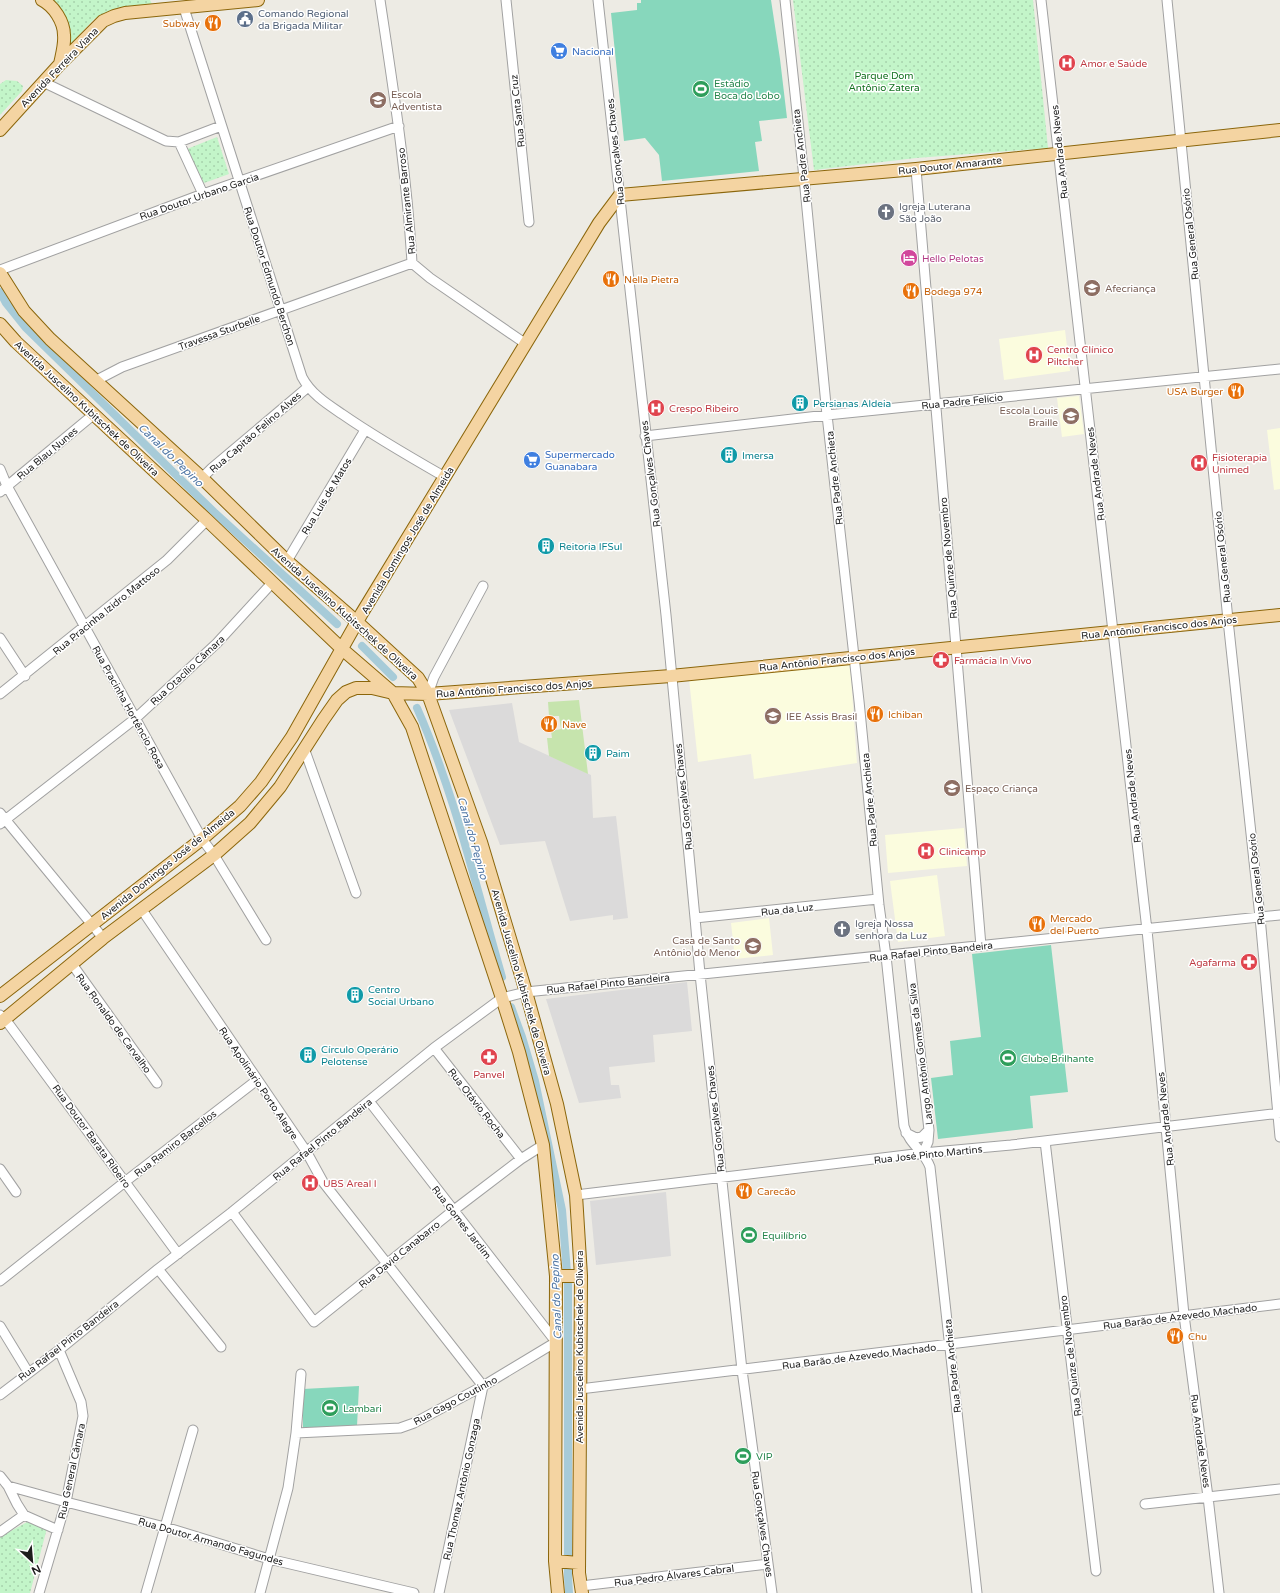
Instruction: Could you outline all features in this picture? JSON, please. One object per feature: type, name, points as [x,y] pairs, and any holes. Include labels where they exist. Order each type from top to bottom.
[{"type":"main road","points":[[42,0],[53,9],[60,21],[64,34],[60,64]]},
{"type":"main road","points":[[160,0],[163,4],[184,8]]},
{"type":"main road","name":"Avenida Ferreira Viana","points":[[0,130],[43,82],[103,20],[125,13],[258,0]]},
{"type":"main road","name":"Rua Doutor Amarante","points":[[620,195],[916,169],[1280,130]]},
{"type":"main road","name":"Avenida Domingos José de Almeida","points":[[0,996],[202,839],[240,806],[261,782],[292,737],[357,622],[599,223],[620,195]]},
{"type":"main road","name":"Avenida Juscelino Kubitschek de Oliveira","points":[[0,273],[24,311],[50,339],[202,478],[287,561],[418,678],[428,694],[481,842],[526,992],[557,1104],[576,1195],[579,1276],[580,1389],[567,1562],[558,1593]]},
{"type":"main road","name":"Avenida Juscelino Kubitschek de Oliveira","points":[[0,324],[16,342],[207,520],[342,649],[393,693],[412,727],[519,1052],[543,1145],[559,1276],[556,1342],[567,1562],[581,1590]]},
{"type":"main road","name":"Rua Antônio Francisco dos Anjos","points":[[393,693],[428,694],[671,676],[1280,615]]},
{"type":"main road","name":"Avenida Domingos José de Almeida","points":[[2,1019],[72,964],[102,938],[142,910],[214,855],[250,823],[280,787],[304,748],[337,700],[346,692],[356,688],[372,688],[393,693]]},
{"type":"main road","points":[[559,1276],[579,1276]]},
{"type":"street","name":"Rua Almirante Barroso","points":[[380,0],[399,126],[412,264],[526,344]]},
{"type":"street","name":"Rua Santa Cruz","points":[[506,0],[529,222]]},
{"type":"street","name":"Rua Gonçalves Chaves","points":[[598,0],[645,436],[666,615],[700,974],[742,1370],[772,1593]]},
{"type":"street","name":"Rua Padre Anchieta","points":[[785,0],[878,899],[886,956]]},
{"type":"street","name":"Rua Andrade Neves","points":[[1041,0],[1146,930],[1184,1315],[1219,1593]]},
{"type":"street","name":"Rua General Osório","points":[[1167,0],[1228,620],[1260,917],[1280,1137]]},
{"type":"street","name":"Rua Doutor Edmundo Berchon","points":[[184,8],[302,377],[308,387],[364,430],[445,477]]},
{"type":"street","points":[[43,82],[166,141],[179,142],[221,126]]},
{"type":"street","name":"Rua Doutor Urbano Garcia","points":[[0,270],[203,194],[399,126]]},
{"type":"street","points":[[179,142],[203,194]]},
{"type":"street","name":"Rua Quinze de Novembro","points":[[916,169],[980,946]]},
{"type":"street","name":"Travessa Sturbelle","points":[[95,381],[122,366],[412,264]]},
{"type":"street","name":"Rua Padre Felício","points":[[645,436],[827,415],[1280,369]]},
{"type":"street","name":"Rua Capitão Felino Alves","points":[[202,478],[308,387]]},
{"type":"street","name":"Rua Blau Nunes","points":[[0,492],[93,415]]},
{"type":"street","name":"Rua Luís de Matos","points":[[287,561],[364,430]]},
{"type":"street","name":"Rua Pracinha Hortêncio Rosa","points":[[0,469],[7,486],[202,839],[214,855],[266,940]]},
{"type":"street","name":"Rua Pracinha Izidro Mattoso","points":[[0,694],[25,676],[167,560],[207,520]]},
{"type":"street","name":"Rua Otacílio Câmara","points":[[2,819],[136,718],[217,643],[272,582]]},
{"type":"street","points":[[428,694],[434,677],[483,586]]},
{"type":"street","points":[[0,638],[25,676]]},
{"type":"street","points":[[304,748],[356,893]]},
{"type":"street","points":[[2,819],[102,938]]},
{"type":"street","name":"Rua da Luz","points":[[695,918],[878,899]]},
{"type":"street","name":"Rua Apolinário Porto Alegre","points":[[142,910],[306,1151],[323,1182],[483,1386]]},
{"type":"street","name":"Rua Rafael Pinto Bandeira","points":[[0,1395],[28,1372],[59,1350],[158,1268],[232,1212],[434,1048],[502,998],[526,992],[1146,930],[1280,915]]},
{"type":"street","name":"Largo Antônio Gomes da Silva","points":[[909,954],[929,1130],[928,1142],[923,1153]]},
{"type":"street","points":[[886,956],[906,1133],[911,1137],[916,1138],[922,1137],[929,1130]]},
{"type":"street","name":"Rua Ronaldo de Carvalho","points":[[72,964],[157,1083]]},
{"type":"street","name":"Rua Doutor Barata Ribeiro","points":[[2,1019],[126,1181],[178,1254]]},
{"type":"street","name":"Rua Otávio Rocha","points":[[434,1048],[521,1159]]},
{"type":"street","name":"Rua Ramiro Barcellos","points":[[0,1281],[257,1080]]},
{"type":"street","name":"Rua Gomes Jardim","points":[[369,1101],[556,1342]]},
{"type":"street","name":"Rua José Pinto Martins","points":[[576,1195],[923,1153],[1045,1141],[1279,1114]]},
{"type":"street","name":"Rua Padre Anchieta","points":[[906,1133],[914,1145],[923,1153],[930,1167],[976,1593]]},
{"type":"street","name":"Rua Quinze de Novembro","points":[[1045,1141],[1066,1330],[1096,1571]]},
{"type":"street","name":"Rua David Canabarro","points":[[232,1212],[314,1322],[454,1210],[521,1159],[543,1145]]},
{"type":"street","points":[[0,1169],[16,1192]]},
{"type":"street","points":[[158,1268],[221,1348]]},
{"type":"street","name":"Rua Barão de Azevedo Machado","points":[[580,1389],[1280,1304]]},
{"type":"street","points":[[0,1326],[28,1372]]},
{"type":"street","name":"Rua Gago Coutinho","points":[[296,1433],[400,1428],[414,1423],[483,1386],[556,1342]]},
{"type":"street","name":"Rua General Câmara","points":[[39,1593],[66,1502],[83,1416],[81,1402],[59,1350]]},
{"type":"street","points":[[260,1593],[288,1488],[296,1433],[301,1374]]},
{"type":"street","name":"Rua Thomaz Antônio Gonzaga","points":[[439,1593],[483,1386]]},
{"type":"street","points":[[146,1593],[193,1430]]},
{"type":"street","points":[[0,1476],[8,1486],[24,1515],[58,1530]]},
{"type":"street","name":"Rua Doutor Armando Fagundes","points":[[8,1486],[165,1527],[269,1559],[414,1593]]},
{"type":"street","points":[[1145,1504],[1280,1489]]},
{"type":"street","points":[[0,1532],[24,1515]]},
{"type":"street","name":"Rua Pedro Álvares Cabral","points":[[581,1590],[768,1564]]},
{"type":"shaded area","name":"Centro Clínico Piltcher","points":[[1065,330],[1070,371],[1004,380],[999,339]]},
{"type":"shaded area","name":"Escola Louis Braille","points":[[1079,396],[1084,434],[1062,437],[1057,398]]},
{"type":"shaded area","points":[[1280,428],[1280,489],[1274,490],[1267,430]]},
{"type":"shaded area","name":"IEE Assis Brasil","points":[[850,663],[857,763],[754,779],[751,754],[698,762],[689,679]]},
{"type":"shaded area","points":[[512,703],[519,742],[591,775],[593,818],[616,816],[628,918],[613,920],[613,915],[570,921],[545,841],[500,845],[449,710]]},
{"type":"shaded area","name":"Clinicamp","points":[[964,828],[967,866],[888,873],[885,835]]},
{"type":"shaded area","points":[[937,875],[945,936],[898,942],[890,881]]},
{"type":"shaded area","name":"Casa de Santo Antônio do Menor","points":[[769,918],[773,955],[735,959],[731,923]]},
{"type":"shaded area","points":[[687,982],[692,1031],[653,1035],[655,1062],[609,1067],[611,1085],[619,1085],[621,1098],[579,1103],[546,999]]},
{"type":"shaded area","points":[[666,1192],[671,1256],[596,1265],[590,1201]]},
{"type":"green space","points":[[47,0],[150,0],[152,4],[117,8],[94,19],[66,49]]},
{"type":"green space","name":"Estádio Boca do Lobo","points":[[641,0],[771,0],[787,118],[759,121],[762,141],[755,142],[759,171],[662,181],[659,155],[645,138],[624,141],[611,13],[637,10],[637,3],[641,3]]},
{"type":"green space","name":"Parque Dom Antônio Zatera","points":[[793,0],[1033,0],[1048,148],[916,158],[814,170]]},
{"type":"green space","points":[[6,80],[17,81],[23,86],[22,91],[0,115],[0,84]]},
{"type":"green space","points":[[217,137],[229,174],[204,183],[187,149]]},
{"type":"green space","points":[[579,700],[588,774],[549,756],[547,738],[552,738],[551,731],[561,729],[559,716],[549,716],[548,702]]},
{"type":"green space","name":"Clube Brilhante","points":[[1051,945],[1068,1092],[1030,1096],[1033,1128],[938,1139],[931,1078],[953,1075],[950,1041],[981,1037],[972,954]]},
{"type":"green space","name":"Lambari","points":[[359,1386],[357,1426],[303,1430],[303,1389]]},
{"type":"green space","points":[[29,1521],[47,1528],[30,1593],[0,1593],[0,1537]]},
{"type":"waterway","name":"Canal do Pepino","points":[[0,292],[6,303],[26,328],[215,513],[337,624]]},
{"type":"waterway","name":"Canal do Pepino","points":[[362,646],[393,677]]},
{"type":"waterway","name":"Canal do Pepino","points":[[417,708],[443,774],[454,807],[502,977]]},
{"type":"waterway","name":"Canal do Pepino","points":[[511,1007],[522,1037],[535,1081],[562,1210],[568,1285],[569,1593]]},
{"type":"place","name":"Comando Regional da Brigada Militar","points":[[245,19]]},
{"type":"place","name":"Subway","points":[[213,23]]},
{"type":"place","name":"Nacional","points":[[559,51]]},
{"type":"place","name":"Amor e Saúde","points":[[1067,63]]},
{"type":"place","name":"Estádio Boca do Lobo","points":[[701,89]]},
{"type":"place","name":"Escola Adventista","points":[[378,100]]},
{"type":"place","name":"Igreja Luterana São João","points":[[886,212]]},
{"type":"place","name":"Hello Pelotas","points":[[909,258]]},
{"type":"place","name":"Nella Pietra","points":[[611,279]]},
{"type":"place","name":"Afecriança","points":[[1092,288]]},
{"type":"place","name":"Bodega 974","points":[[911,291]]},
{"type":"place","name":"Centro Clínico Piltcher","points":[[1034,355]]},
{"type":"place","name":"USA Burger","points":[[1236,391]]},
{"type":"place","name":"Persianas Aldeia","points":[[800,403]]},
{"type":"place","name":"Crespo Ribeiro","points":[[656,408]]},
{"type":"place","name":"Escola Louis Braille","points":[[1071,416]]},
{"type":"place","name":"Imersa","points":[[729,455]]},
{"type":"place","name":"Supermercado Guanabara","points":[[532,460]]},
{"type":"place","name":"Fisioterapia Unimed","points":[[1199,463]]},
{"type":"place","name":"Reitoria IFSul","points":[[546,546]]},
{"type":"place","name":"Farmácia In Vivo","points":[[941,660]]},
{"type":"place","name":"Ichiban","points":[[875,714]]},
{"type":"place","name":"IEE Assis Brasil","points":[[773,716]]},
{"type":"place","name":"Nave","points":[[549,724]]},
{"type":"place","name":"Paim","points":[[593,753]]},
{"type":"place","name":"Espaço Criança","points":[[952,788]]},
{"type":"place","name":"Clinicamp","points":[[926,851]]},
{"type":"place","name":"Mercado del Puerto","points":[[1037,924]]},
{"type":"place","name":"Igreja Nossa senhora da Luz","points":[[842,929]]},
{"type":"place","name":"Casa de Santo Antônio do Menor","points":[[753,946]]},
{"type":"place","name":"Agafarma","points":[[1249,962]]},
{"type":"place","name":"Centro Social Urbano","points":[[355,995]]},
{"type":"place","name":"Círculo Operário Pelotense","points":[[308,1055]]},
{"type":"place","name":"Panvel","points":[[489,1057]]},
{"type":"place","name":"Clube Brilhante","points":[[1008,1058]]},
{"type":"place","name":"UBS Areal I","points":[[310,1183]]},
{"type":"place","name":"Carecão","points":[[744,1191]]},
{"type":"place","name":"Equilíbrio","points":[[749,1235]]},
{"type":"place","name":"Chu","points":[[1175,1336]]},
{"type":"place","name":"Lambari","points":[[330,1408]]},
{"type":"place","name":"VIP","points":[[743,1456]]}]
